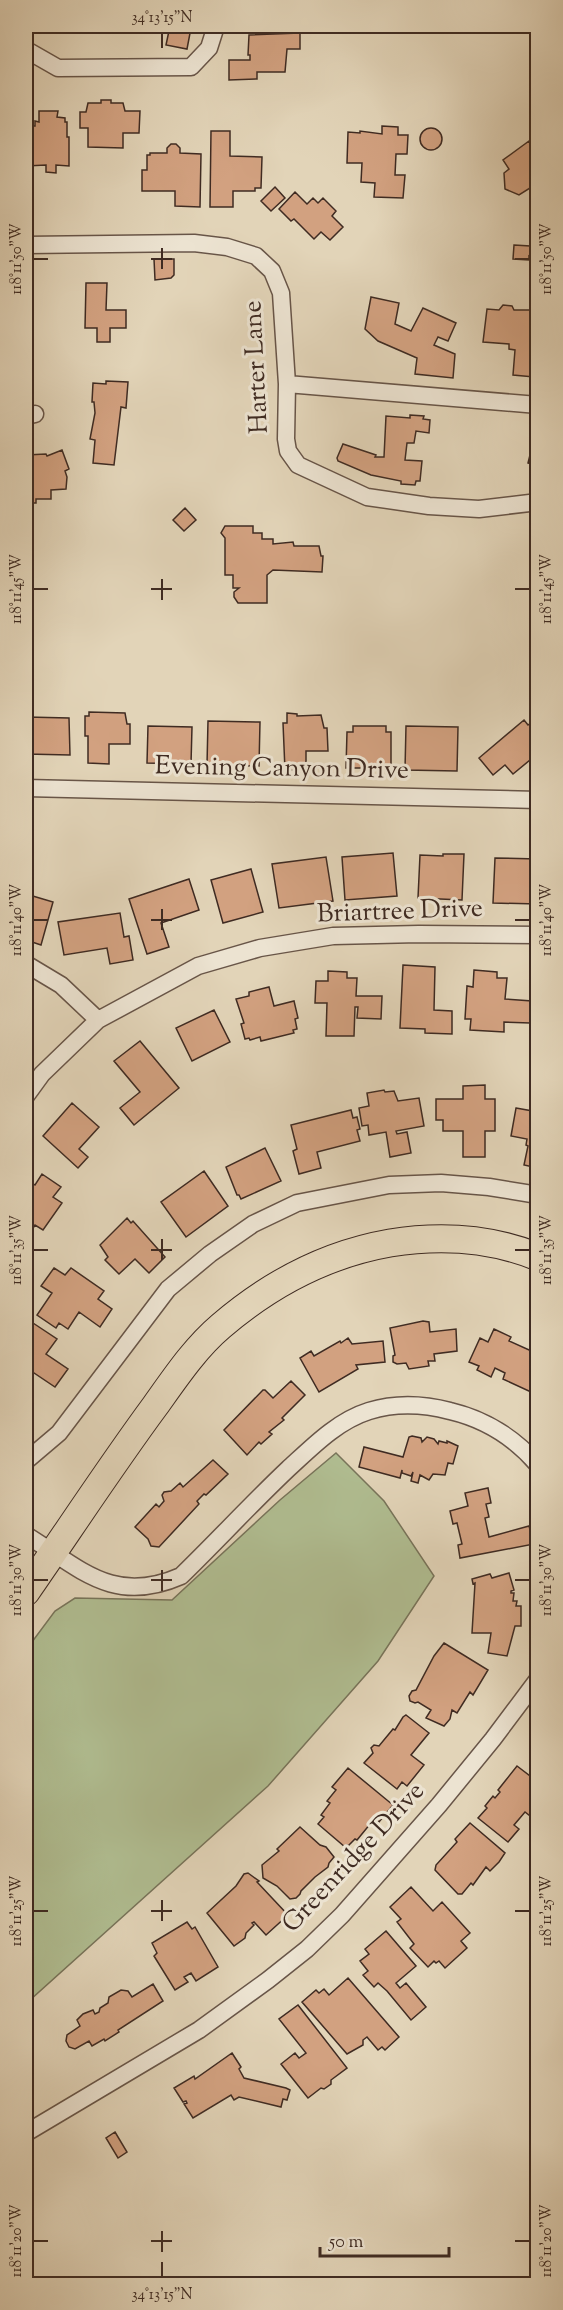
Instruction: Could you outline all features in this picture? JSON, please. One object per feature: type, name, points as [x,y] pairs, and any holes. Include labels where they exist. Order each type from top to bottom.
[{"type":"main road","points":[[26,1592],[110,1466],[192,1357],[220,1327],[282,1282],[334,1258],[369,1247],[406,1241],[443,1239],[481,1242],[523,1251],[537,1257]]},
{"type":"street","points":[[26,52],[58,68],[191,66],[209,48],[216,26]]},
{"type":"street","name":"Harter Lane","points":[[26,245],[194,243],[227,247],[256,256],[272,271],[281,294],[287,384],[286,439],[288,451],[298,465],[367,497],[429,506],[479,509],[537,502]]},
{"type":"street","points":[[287,384],[537,405]]},
{"type":"street","name":"Evening Canyon Drive","points":[[26,788],[537,800]]},
{"type":"street","name":"Briartree Drive","points":[[26,1096],[42,1074],[98,1020],[198,966],[260,948],[333,936],[419,934],[537,936]]},
{"type":"street","points":[[26,964],[61,985],[98,1020]]},
{"type":"street","points":[[26,1461],[59,1433],[168,1289],[210,1254],[253,1224],[297,1203],[389,1185],[441,1183],[489,1187],[537,1195]]},
{"type":"street","points":[[26,1535],[100,1582],[139,1587],[169,1582],[181,1576],[319,1440],[351,1419],[368,1411],[391,1406],[437,1407],[466,1415],[524,1448],[537,1465]]},
{"type":"street","name":"Greenridge Drive","points":[[26,2133],[199,2030],[307,1949],[342,1915],[439,1805],[537,1679]]},
{"type":"green space","points":[[336,1453],[384,1501],[434,1576],[378,1661],[268,1786],[29,2001],[26,2007],[26,1650],[55,1611],[75,1598],[172,1600],[280,1500]]},
{"type":"building","points":[[170,26],[191,28],[187,49],[166,45]]},
{"type":"building","points":[[300,33],[300,49],[287,49],[285,72],[257,72],[257,79],[229,80],[229,60],[250,60],[249,35]]},
{"type":"building","points":[[101,100],[123,103],[125,111],[140,111],[139,133],[123,133],[123,148],[88,147],[88,128],[80,128],[80,112],[86,112],[88,103],[101,103]]},
{"type":"building","points":[[39,111],[58,111],[57,117],[65,118],[67,122],[69,166],[56,165],[56,173],[46,172],[46,165],[26,166],[26,126],[35,126],[35,121],[39,122]]},
{"type":"building","points":[[382,126],[398,127],[398,135],[408,135],[407,154],[396,154],[395,175],[405,175],[403,198],[374,197],[375,183],[361,182],[362,163],[347,163],[348,132],[382,134]]},
{"type":"building","points":[[431,128],[439,131],[442,139],[439,147],[431,150],[423,147],[420,139],[423,131]]},
{"type":"building","points":[[211,131],[230,131],[230,156],[262,157],[261,188],[255,188],[255,191],[233,191],[233,207],[210,207]]},
{"type":"building","points":[[529,141],[533,147],[538,146],[538,183],[519,195],[505,189],[504,173],[509,169],[503,160]]},
{"type":"building","points":[[171,144],[176,144],[180,148],[180,153],[201,154],[200,207],[175,206],[175,191],[142,191],[142,170],[147,170],[147,155],[167,153],[167,148]]},
{"type":"building","points":[[275,187],[285,198],[271,211],[261,201]]},
{"type":"building","points":[[295,192],[307,204],[313,198],[318,203],[323,198],[336,211],[332,216],[343,227],[330,240],[321,232],[314,239],[294,219],[291,221],[279,209]]},
{"type":"building","points":[[514,245],[530,246],[530,251],[538,248],[538,260],[529,256],[529,260],[513,259]]},
{"type":"building","points":[[154,259],[174,259],[174,275],[171,278],[155,280]]},
{"type":"building","points":[[86,283],[107,283],[106,310],[126,310],[126,328],[110,328],[110,342],[97,342],[97,328],[85,328]]},
{"type":"building","points":[[26,290],[32,293],[26,307]]},
{"type":"building","points":[[371,297],[399,303],[395,324],[411,331],[423,308],[456,323],[448,341],[438,337],[434,345],[455,354],[453,378],[415,374],[417,358],[378,341],[365,329]]},
{"type":"building","points":[[503,305],[512,306],[514,310],[538,310],[534,377],[513,375],[515,350],[509,349],[509,344],[483,342],[487,309],[499,310]]},
{"type":"building","points":[[106,381],[128,382],[126,408],[121,407],[114,465],[93,463],[95,440],[90,439],[95,413],[94,402],[92,402],[93,383],[106,384]]},
{"type":"building","points":[[410,415],[424,416],[423,419],[430,420],[429,433],[416,431],[414,443],[407,443],[405,460],[422,461],[420,481],[416,481],[415,485],[401,484],[401,481],[371,475],[338,461],[337,458],[343,444],[376,455],[375,457],[384,457],[386,416],[410,418]]},
{"type":"building","points":[[536,431],[538,432],[538,466],[528,463]]},
{"type":"building","points":[[62,450],[69,469],[65,471],[66,489],[51,490],[51,499],[36,499],[36,503],[26,503],[26,455],[46,454],[47,456]]},
{"type":"building","points":[[185,508],[196,520],[184,531],[173,520]]},
{"type":"building","points":[[225,526],[253,526],[253,533],[262,533],[262,539],[273,539],[273,544],[293,542],[294,546],[319,546],[321,556],[323,556],[322,572],[273,570],[267,575],[267,603],[238,603],[234,592],[239,588],[233,588],[233,575],[225,575],[225,538],[221,533]]},
{"type":"building","points":[[89,712],[125,713],[127,724],[130,724],[130,744],[109,744],[109,764],[88,763],[85,716],[89,716]]},
{"type":"building","points":[[287,713],[297,714],[297,716],[321,715],[324,728],[327,728],[328,751],[306,751],[306,770],[285,770],[283,723],[287,723]]},
{"type":"building","points":[[26,717],[69,718],[70,755],[26,754]]},
{"type":"building","points":[[524,720],[528,725],[532,722],[538,729],[538,769],[530,760],[513,774],[505,765],[493,775],[479,758]]},
{"type":"building","points":[[208,721],[260,722],[259,766],[207,765]]},
{"type":"building","points":[[148,726],[192,727],[191,764],[147,763]]},
{"type":"building","points":[[353,726],[386,726],[386,732],[391,732],[391,768],[346,768],[347,732],[353,732]]},
{"type":"building","points":[[406,726],[458,727],[457,771],[405,770]]},
{"type":"building","points":[[393,853],[397,896],[345,900],[342,857]]},
{"type":"building","points":[[443,854],[464,854],[462,900],[418,898],[420,855],[443,856]]},
{"type":"building","points":[[326,857],[333,901],[279,908],[272,864]]},
{"type":"building","points":[[495,858],[538,859],[538,904],[493,903]]},
{"type":"building","points":[[251,869],[263,912],[223,923],[211,880]]},
{"type":"building","points":[[189,879],[199,910],[161,923],[169,947],[147,954],[129,899]]},
{"type":"building","points":[[26,894],[53,902],[41,945],[26,940]]},
{"type":"building","points":[[120,913],[124,937],[129,936],[133,960],[110,964],[107,948],[64,955],[58,922]]},
{"type":"building","points":[[403,965],[435,967],[434,1010],[452,1011],[452,1034],[425,1033],[425,1029],[400,1028]]},
{"type":"building","points":[[474,970],[497,972],[497,978],[507,978],[505,999],[532,1001],[530,1023],[504,1022],[504,1032],[470,1030],[471,1019],[465,1019],[467,986],[473,987]]},
{"type":"building","points":[[328,971],[347,972],[347,978],[357,978],[356,996],[382,996],[381,1019],[357,1018],[358,1007],[355,1007],[354,1036],[326,1036],[327,1003],[315,1003],[316,981],[328,981]]},
{"type":"building","points":[[269,987],[274,1006],[294,1001],[298,1018],[295,1019],[297,1029],[293,1030],[294,1033],[261,1041],[260,1037],[245,1039],[241,1024],[244,1023],[236,999],[249,996],[249,992]]},
{"type":"building","points":[[214,1010],[230,1042],[192,1061],[176,1028]]},
{"type":"building","points":[[140,1041],[179,1088],[134,1125],[120,1108],[140,1092],[114,1061]]},
{"type":"building","points":[[485,1085],[485,1099],[495,1099],[495,1131],[485,1131],[485,1157],[463,1157],[463,1131],[443,1131],[443,1120],[436,1120],[436,1099],[463,1099],[463,1086]]},
{"type":"building","points":[[384,1090],[385,1092],[394,1091],[398,1101],[419,1098],[424,1126],[396,1131],[397,1134],[407,1132],[411,1153],[390,1157],[386,1132],[369,1135],[368,1125],[362,1126],[359,1108],[369,1106],[367,1093]]},
{"type":"building","points":[[72,1103],[99,1127],[79,1149],[88,1157],[78,1168],[43,1136]]},
{"type":"building","points":[[516,1108],[538,1112],[538,1168],[524,1165],[527,1139],[511,1136]]},
{"type":"building","points":[[351,1110],[353,1118],[357,1117],[360,1141],[317,1152],[321,1168],[299,1174],[293,1151],[297,1149],[291,1125]]},
{"type":"building","points":[[265,1148],[281,1181],[241,1199],[237,1195],[226,1167]]},
{"type":"building","points":[[204,1171],[228,1206],[186,1237],[161,1202]]},
{"type":"building","points":[[42,1174],[61,1187],[53,1197],[62,1203],[43,1230],[35,1225],[26,1239],[26,1179],[35,1185]]},
{"type":"building","points":[[127,1218],[131,1223],[133,1221],[165,1257],[149,1273],[135,1259],[119,1274],[105,1260],[108,1257],[100,1245]]},
{"type":"building","points":[[54,1268],[65,1275],[71,1268],[104,1291],[98,1299],[112,1309],[100,1327],[79,1312],[68,1329],[59,1323],[56,1328],[37,1315],[52,1293],[41,1286]]},
{"type":"building","points":[[423,1321],[429,1322],[430,1332],[456,1329],[457,1351],[434,1354],[435,1361],[428,1361],[429,1366],[409,1369],[406,1363],[393,1362],[395,1355],[390,1328]]},
{"type":"building","points":[[33,1323],[57,1339],[46,1354],[68,1369],[55,1387],[34,1373],[26,1384],[26,1334]]},
{"type":"building","points":[[494,1329],[511,1337],[509,1341],[538,1354],[534,1368],[538,1370],[538,1378],[531,1392],[503,1379],[505,1373],[495,1368],[491,1377],[477,1370],[479,1366],[469,1362],[480,1338],[488,1342]]},
{"type":"building","points":[[348,1338],[352,1344],[383,1341],[385,1362],[356,1365],[358,1369],[319,1392],[300,1358],[311,1351],[314,1356]]},
{"type":"building","points":[[291,1381],[305,1395],[282,1418],[284,1420],[269,1432],[272,1434],[261,1444],[259,1442],[247,1455],[224,1430],[263,1390],[273,1398]]},
{"type":"building","points":[[26,1400],[32,1404],[26,1414]]},
{"type":"building","points":[[409,1437],[421,1438],[422,1442],[427,1437],[434,1439],[438,1444],[439,1441],[447,1443],[447,1441],[458,1446],[453,1464],[448,1463],[445,1475],[433,1474],[429,1480],[420,1475],[418,1483],[411,1481],[413,1472],[411,1476],[402,1473],[402,1470],[400,1478],[359,1467],[364,1447],[403,1457]]},
{"type":"building","points":[[213,1460],[228,1474],[197,1501],[199,1504],[159,1547],[151,1546],[148,1539],[135,1527],[156,1504],[159,1507],[164,1501],[162,1495],[164,1492],[171,1491],[180,1483],[183,1487]]},
{"type":"building","points":[[488,1488],[491,1503],[486,1504],[489,1517],[485,1518],[489,1537],[529,1526],[534,1544],[460,1558],[458,1545],[462,1544],[457,1523],[453,1524],[450,1511],[468,1506],[465,1493]]},
{"type":"building","points":[[509,1573],[514,1590],[511,1591],[514,1593],[513,1601],[517,1601],[516,1606],[521,1606],[521,1626],[515,1626],[507,1656],[488,1653],[491,1633],[472,1633],[475,1583],[473,1584],[472,1579],[490,1574],[492,1578]]},
{"type":"building","points":[[444,1643],[488,1670],[473,1695],[470,1692],[457,1713],[452,1710],[450,1719],[444,1726],[426,1718],[431,1710],[418,1702],[410,1701],[409,1696],[412,1691],[416,1690],[434,1656]]},
{"type":"building","points":[[406,1715],[429,1733],[411,1755],[424,1765],[407,1786],[402,1782],[397,1789],[364,1763],[373,1753],[371,1748],[374,1745],[379,1746]]},
{"type":"building","points":[[538,1739],[538,1762],[531,1756],[535,1749],[533,1744]]},
{"type":"building","points":[[517,1766],[538,1782],[538,1816],[534,1819],[525,1812],[514,1825],[519,1829],[508,1842],[478,1818],[487,1808],[485,1806],[493,1796],[495,1798],[500,1792],[498,1790]]},
{"type":"building","points":[[348,1768],[393,1805],[379,1822],[375,1818],[357,1840],[355,1839],[345,1847],[318,1824],[324,1817],[321,1815],[330,1803],[327,1801],[336,1790],[332,1787]]},
{"type":"building","points":[[470,1823],[505,1853],[490,1871],[486,1867],[473,1885],[471,1883],[462,1894],[458,1894],[435,1870],[436,1865],[457,1842],[455,1839]]},
{"type":"building","points":[[300,1827],[320,1845],[326,1847],[334,1857],[328,1867],[315,1877],[296,1898],[290,1899],[277,1886],[263,1878],[262,1865],[279,1851],[277,1849]]},
{"type":"building","points":[[248,1873],[259,1881],[257,1882],[288,1915],[266,1935],[254,1922],[252,1923],[254,1925],[246,1933],[245,1938],[234,1946],[207,1913],[236,1886],[244,1874]]},
{"type":"building","points":[[411,1887],[433,1911],[442,1902],[470,1933],[461,1941],[467,1948],[445,1968],[439,1961],[436,1963],[434,1961],[428,1967],[410,1948],[414,1944],[397,1922],[401,1919],[390,1907]]},
{"type":"building","points":[[187,1922],[192,1929],[195,1927],[218,1967],[196,1981],[191,1973],[184,1977],[188,1982],[175,1990],[154,1956],[157,1953],[152,1943]]},
{"type":"building","points":[[386,1931],[416,1966],[396,1983],[400,1988],[406,1983],[426,2007],[411,2020],[387,1991],[378,1983],[374,1987],[363,1975],[368,1971],[360,1961],[369,1954],[365,1949]]},
{"type":"building","points":[[348,1978],[399,2037],[385,2050],[382,2047],[378,2050],[367,2037],[363,2040],[363,2045],[347,2054],[302,2002],[316,1990],[319,1993],[324,1989],[329,1995]]},
{"type":"building","points":[[153,1984],[163,2001],[105,2041],[104,2039],[92,2046],[89,2041],[75,2049],[69,2047],[66,2041],[67,2035],[80,2026],[77,2020],[83,2014],[93,2010],[95,2014],[99,2012],[100,2008],[108,2003],[109,1997],[121,1990],[128,1991],[132,1997]]},
{"type":"building","points":[[298,2005],[347,2068],[331,2080],[331,2084],[308,2098],[281,2064],[295,2053],[299,2058],[306,2053],[279,2019]]},
{"type":"building","points":[[232,2053],[241,2067],[239,2069],[244,2078],[290,2090],[287,2100],[283,2099],[281,2107],[239,2097],[234,2100],[231,2095],[193,2118],[184,2104],[187,2103],[186,2101],[183,2102],[174,2088],[194,2076],[195,2079]]},
{"type":"building","points":[[115,2132],[127,2152],[118,2158],[106,2138]]}]
